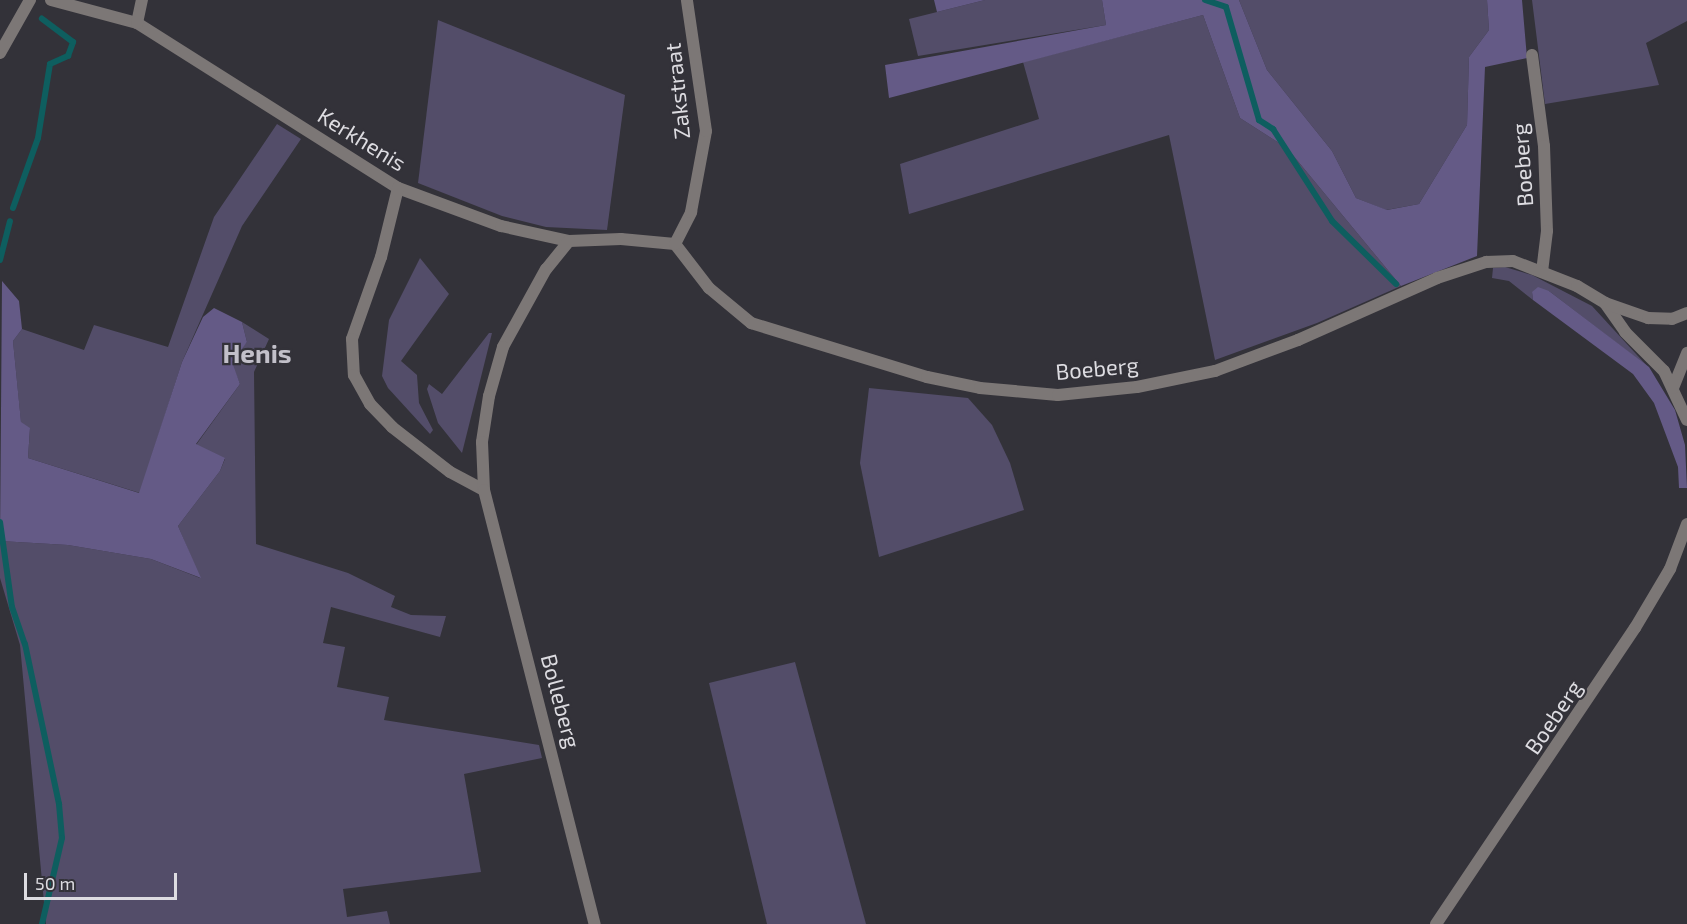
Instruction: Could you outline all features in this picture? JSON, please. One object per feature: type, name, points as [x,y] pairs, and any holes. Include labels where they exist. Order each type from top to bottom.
[{"type":"street","points":[[0,53],[30,0]]},
{"type":"street","name":"Kerkhenis","points":[[51,0],[137,23],[398,188],[501,226],[569,241],[621,239],[675,244]]},
{"type":"street","points":[[137,23],[142,0]]},
{"type":"street","name":"Zakstraat","points":[[675,244],[691,212],[706,131],[687,0]]},
{"type":"street","name":"Boeberg","points":[[1532,55],[1544,147],[1547,231],[1542,272]]},
{"type":"street","points":[[398,188],[381,257],[352,339],[354,375],[370,404],[392,427],[450,472],[483,490]]},
{"type":"street","name":"Bolleberg","points":[[569,241],[546,269],[503,347],[482,442],[483,490],[595,924]]},
{"type":"street","name":"Boeberg","points":[[675,244],[709,288],[751,323],[927,378],[980,388],[1058,395],[1137,387],[1215,371],[1298,340],[1437,278],[1486,262],[1513,261],[1577,286],[1605,303],[1648,318],[1672,319],[1687,313]]},
{"type":"street","name":"Boeberg","points":[[1605,303],[1625,332],[1664,371],[1687,420]]},
{"type":"street","points":[[1673,388],[1687,353]]},
{"type":"street","name":"Boeberg","points":[[1436,924],[1574,726],[1670,569],[1687,524]]},
{"type":"shaded area","points":[[934,0],[985,0],[937,12]]},
{"type":"shaded area","points":[[985,0],[1102,0],[1106,25],[918,56],[909,19]]},
{"type":"shaded area","points":[[1102,0],[1239,0],[1267,70],[1332,151],[1356,198],[1387,210],[1419,204],[1467,125],[1469,57],[1489,30],[1487,0],[1522,0],[1527,58],[1485,67],[1477,256],[1401,286],[1287,148],[1240,118],[1203,15],[889,98],[885,65],[1106,25]]},
{"type":"shaded area","points":[[1239,0],[1487,0],[1489,30],[1469,57],[1467,125],[1419,204],[1386,210],[1356,198],[1332,151],[1267,70]]},
{"type":"shaded area","points":[[1532,0],[1687,0],[1687,21],[1646,43],[1659,85],[1545,104]]},
{"type":"shaded area","points":[[1203,15],[1240,118],[1287,148],[1401,286],[1317,323],[1215,360],[1169,135],[909,214],[900,164],[1039,119],[1023,62]]},
{"type":"shaded area","points":[[438,20],[625,95],[607,230],[546,227],[502,216],[418,183]]},
{"type":"shaded area","points":[[277,124],[301,139],[242,226],[182,362],[140,493],[28,458],[30,429],[21,423],[13,341],[22,329],[84,350],[94,325],[168,347],[214,217]]},
{"type":"shaded area","points":[[420,258],[449,294],[401,361],[417,375],[419,403],[433,430],[430,434],[388,388],[382,376],[389,320]]},
{"type":"shaded area","points":[[1505,267],[1532,275],[1592,306],[1648,367],[1549,291],[1532,292],[1533,300],[1509,281],[1492,278],[1493,268]]},
{"type":"shaded area","points":[[2,281],[19,301],[22,329],[13,341],[21,422],[30,428],[28,458],[139,493],[182,362],[203,317],[214,308],[242,322],[247,342],[232,362],[240,384],[196,444],[225,458],[220,471],[178,526],[201,578],[151,559],[68,545],[0,541]]},
{"type":"shaded area","points":[[1538,287],[1549,291],[1649,367],[1675,410],[1685,445],[1687,488],[1679,488],[1678,467],[1654,403],[1633,374],[1533,300],[1532,292]]},
{"type":"shaded area","points":[[242,322],[269,339],[254,372],[256,544],[348,573],[395,596],[391,607],[411,615],[446,616],[440,637],[331,607],[323,643],[345,647],[337,687],[389,697],[384,720],[539,745],[542,758],[464,774],[481,872],[343,889],[347,917],[387,911],[390,924],[46,924],[20,645],[0,578],[0,541],[68,545],[151,559],[200,578],[178,526],[220,471],[225,459],[196,445],[240,384],[230,360],[247,342]]},
{"type":"shaded area","points":[[489,333],[492,333],[462,453],[438,423],[427,389],[429,384],[442,394]]},
{"type":"shaded area","points":[[869,388],[968,398],[992,425],[1010,463],[1024,510],[879,557],[860,463]]},
{"type":"shaded area","points":[[795,662],[866,924],[767,924],[709,683]]},
{"type":"waterway","points":[[1205,0],[1226,7],[1259,120],[1273,129],[1332,221],[1396,284]]},
{"type":"waterway","points":[[13,208],[38,138],[50,64],[68,56],[73,42],[42,19]]},
{"type":"waterway","points":[[0,260],[10,221]]},
{"type":"waterway","points":[[0,522],[12,607],[25,644],[59,804],[62,838],[42,924]]},
{"type":"district","name":"Henis","points":[[257,353]]}]
